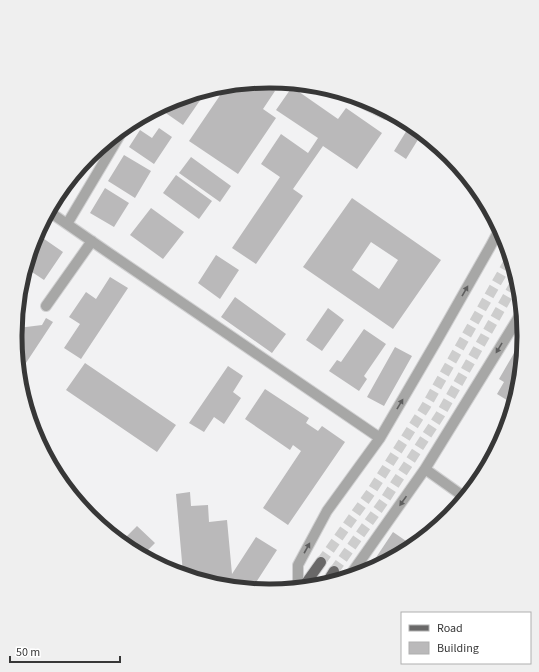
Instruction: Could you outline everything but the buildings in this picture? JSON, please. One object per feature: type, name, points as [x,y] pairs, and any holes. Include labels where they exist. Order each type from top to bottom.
[{"type":"main road","points":[[308,580],[321,562]]},
{"type":"street","points":[[67,224],[116,142]]},
{"type":"street","points":[[54,215],[380,438]]},
{"type":"street","points":[[298,582],[298,565],[324,518],[380,438],[496,236]]},
{"type":"street","points":[[46,306],[92,241]]},
{"type":"street","points":[[355,568],[425,469],[516,320]]},
{"type":"street","points":[[425,469],[460,494]]},
{"type":"tunnel","points":[[321,562],[371,492],[426,406],[507,265]]},
{"type":"tunnel","points":[[334,571],[384,501],[440,415],[512,288]]}]
